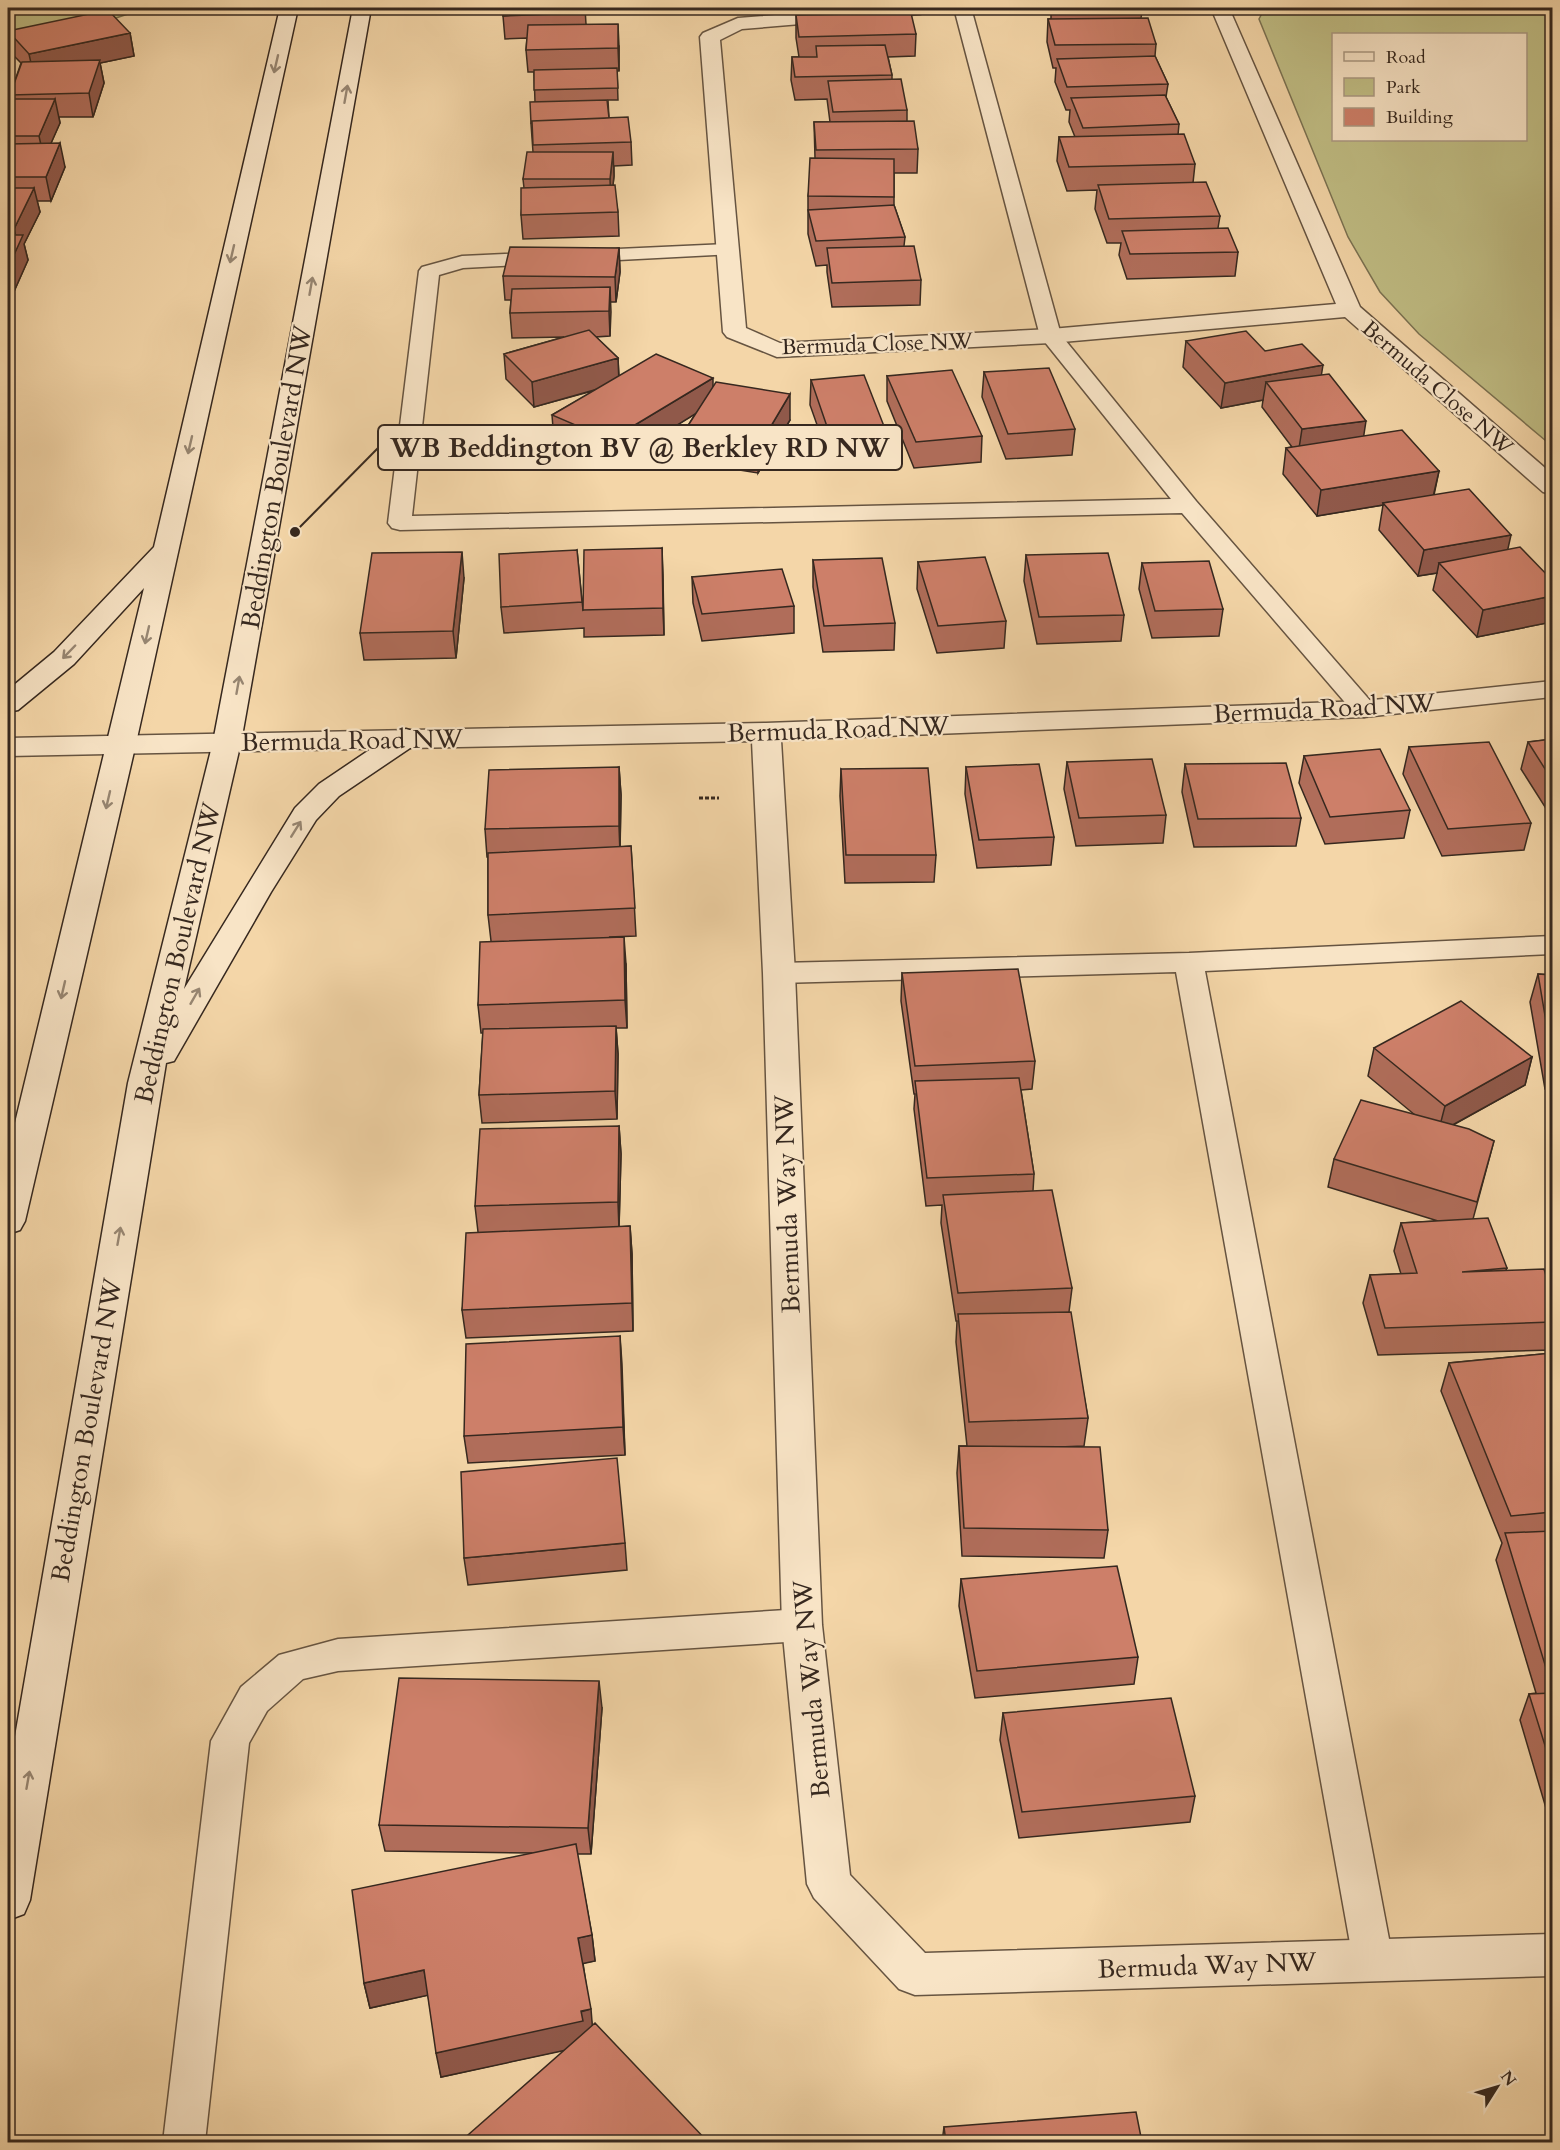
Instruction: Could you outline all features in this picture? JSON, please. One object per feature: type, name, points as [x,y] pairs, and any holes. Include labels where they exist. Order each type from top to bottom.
[{"type":"street","points":[[8,1221],[122,743],[289,8]]},
{"type":"street","name":"Beddington Boulevard NW","points":[[8,1900],[145,1083],[227,742],[362,8]]},
{"type":"street","name":"Bermuda Close NW","points":[[920,8],[738,24],[710,37],[735,332],[777,350],[1051,336],[1350,310]]},
{"type":"street","name":"Bermuda Close NW","points":[[1220,8],[1350,310],[1552,487]]},
{"type":"street","points":[[8,704],[64,658],[167,548]]},
{"type":"street","name":"Bermuda Road NW","points":[[8,747],[766,732],[1364,709],[1552,690]]},
{"type":"street","name":"Bermuda Way NW","points":[[766,732],[779,973],[802,1625],[829,1884],[915,1974],[1552,1955]]},
{"type":"street","points":[[145,1083],[256,892],[306,813],[329,790],[406,738]]},
{"type":"lane","points":[[962,8],[1051,336],[1188,506],[1364,709]]},
{"type":"lane","points":[[727,250],[462,262],[429,271],[400,523],[1188,506]]},
{"type":"lane","points":[[779,973],[1190,962],[1552,945]]},
{"type":"lane","points":[[1190,962],[1373,1960]]},
{"type":"lane","points":[[184,2142],[230,1741],[254,1699],[292,1666],[338,1654],[802,1625]]},
{"type":"green space","points":[[8,8],[146,8],[8,54]]},
{"type":"green space","points":[[1265,8],[1552,8],[1552,446],[1419,334],[1380,292],[1348,237],[1259,19]]},
{"type":"building","points":[[503,8],[585,8],[585,13],[503,16]]},
{"type":"building","points":[[1054,8],[1141,8],[1142,12],[1055,11]]},
{"type":"building","points":[[108,10],[130,33],[29,54],[8,31]]},
{"type":"building","points":[[911,13],[916,34],[799,37],[796,15]]},
{"type":"building","points":[[1148,18],[1156,44],[1055,45],[1048,19]]},
{"type":"building","points":[[618,24],[618,48],[526,50],[528,25]]},
{"type":"building","points":[[885,45],[892,75],[795,77],[792,57],[817,57],[816,46]]},
{"type":"building","points":[[1155,56],[1168,84],[1067,87],[1057,59]]},
{"type":"building","points":[[100,60],[89,93],[10,95],[22,62]]},
{"type":"building","points":[[617,68],[618,88],[534,90],[534,70]]},
{"type":"building","points":[[901,79],[907,110],[833,112],[828,81]]},
{"type":"building","points":[[1165,95],[1179,124],[1083,128],[1071,98]]},
{"type":"building","points":[[8,99],[55,99],[39,136],[8,136]]},
{"type":"building","points":[[607,100],[609,118],[532,121],[531,124],[530,102]]},
{"type":"building","points":[[628,117],[631,142],[533,145],[532,121]]},
{"type":"building","points":[[914,121],[918,149],[816,150],[814,122]]},
{"type":"building","points":[[1184,134],[1195,164],[1069,167],[1059,137]]},
{"type":"building","points":[[60,143],[46,177],[8,177],[8,144]]},
{"type":"building","points":[[527,152],[613,152],[610,179],[523,179]]},
{"type":"building","points":[[810,158],[894,159],[894,197],[808,196]]},
{"type":"building","points":[[1206,182],[1220,216],[1109,219],[1098,185]]},
{"type":"building","points":[[615,185],[618,212],[521,215],[521,188]]},
{"type":"building","points":[[8,188],[34,188],[14,229],[8,229]]},
{"type":"building","points":[[894,205],[905,237],[816,241],[808,210]]},
{"type":"building","points":[[1228,228],[1238,252],[1130,254],[1122,231]]},
{"type":"building","points":[[8,235],[23,235],[8,268]]},
{"type":"building","points":[[914,246],[921,280],[832,283],[827,248]]},
{"type":"building","points":[[510,247],[619,248],[615,277],[503,276]]},
{"type":"building","points":[[610,287],[609,311],[510,313],[512,289]]},
{"type":"building","points":[[589,330],[618,358],[532,382],[504,354]]},
{"type":"building","points":[[1246,331],[1265,351],[1302,344],[1323,365],[1225,383],[1186,341]]},
{"type":"building","points":[[656,354],[713,378],[610,440],[552,415]]},
{"type":"building","points":[[1049,368],[1075,429],[1008,434],[984,372]]},
{"type":"building","points":[[952,370],[982,436],[916,442],[887,376]]},
{"type":"building","points":[[1329,374],[1366,421],[1302,429],[1266,382]]},
{"type":"building","points":[[864,375],[889,439],[833,444],[811,380]]},
{"type":"building","points":[[716,382],[790,394],[758,448],[682,435]]},
{"type":"building","points":[[1402,430],[1439,471],[1321,490],[1286,448]]},
{"type":"building","points":[[1469,489],[1511,535],[1424,550],[1383,503]]},
{"type":"building","points":[[1520,547],[1552,580],[1552,596],[1483,610],[1439,563]]},
{"type":"building","points":[[662,548],[663,608],[583,610],[584,550]]},
{"type":"building","points":[[577,550],[582,602],[501,607],[499,554]]},
{"type":"building","points":[[462,552],[453,631],[360,633],[372,553]]},
{"type":"building","points":[[1108,553],[1124,615],[1039,617],[1026,555]]},
{"type":"building","points":[[985,557],[1006,621],[938,626],[918,562]]},
{"type":"building","points":[[882,558],[895,623],[824,626],[813,560]]},
{"type":"building","points":[[1209,561],[1223,609],[1155,611],[1142,563]]},
{"type":"building","points":[[782,569],[794,606],[702,614],[692,577]]},
{"type":"building","points":[[1552,739],[1552,780],[1528,742]]},
{"type":"building","points":[[1489,742],[1531,823],[1448,829],[1409,747]]},
{"type":"building","points":[[1380,749],[1410,810],[1330,817],[1304,756]]},
{"type":"building","points":[[1152,759],[1166,815],[1079,818],[1067,762]]},
{"type":"building","points":[[1286,763],[1301,818],[1198,819],[1185,764]]},
{"type":"building","points":[[1039,764],[1054,837],[979,840],[966,767]]},
{"type":"building","points":[[619,767],[619,826],[485,829],[489,770]]},
{"type":"building","points":[[928,768],[936,855],[846,855],[841,769]]},
{"type":"building","points":[[631,846],[635,908],[488,915],[488,853]]},
{"type":"building","points":[[624,937],[625,1000],[478,1005],[480,942]]},
{"type":"building","points":[[1018,969],[1035,1061],[915,1066],[902,973]]},
{"type":"building","points":[[1538,974],[1552,975],[1552,1057]]},
{"type":"building","points":[[1461,1001],[1532,1057],[1445,1106],[1374,1048]]},
{"type":"building","points":[[616,1026],[615,1091],[479,1095],[483,1029]]},
{"type":"building","points":[[1019,1078],[1034,1174],[927,1178],[915,1081]]},
{"type":"building","points":[[1361,1100],[1469,1129],[1494,1141],[1477,1202],[1334,1159]]},
{"type":"building","points":[[619,1126],[618,1202],[475,1206],[480,1129]]},
{"type":"building","points":[[1052,1190],[1072,1288],[958,1293],[943,1195]]},
{"type":"building","points":[[1488,1218],[1507,1268],[1462,1272],[1544,1269],[1552,1295],[1552,1322],[1385,1328],[1370,1275],[1417,1273],[1401,1223]]},
{"type":"building","points":[[630,1226],[632,1303],[462,1310],[466,1233]]},
{"type":"building","points":[[1071,1312],[1088,1418],[969,1422],[958,1314]]},
{"type":"building","points":[[620,1336],[623,1427],[464,1436],[466,1344]]},
{"type":"building","points":[[1552,1353],[1552,1512],[1511,1516],[1449,1363]]},
{"type":"building","points":[[959,1446],[1100,1447],[1108,1530],[964,1528]]},
{"type":"building","points":[[617,1458],[625,1543],[464,1558],[461,1472]]},
{"type":"building","points":[[1552,1531],[1552,1667],[1546,1668],[1505,1533]]},
{"type":"building","points":[[1117,1566],[1138,1657],[977,1671],[961,1579]]},
{"type":"building","points":[[399,1678],[599,1681],[588,1828],[379,1825]]},
{"type":"building","points":[[1552,1693],[1552,1768],[1529,1694]]},
{"type":"building","points":[[1171,1698],[1195,1796],[1022,1812],[1003,1713]]},
{"type":"building","points":[[576,1844],[592,1935],[578,1938],[591,2009],[581,2011],[583,2021],[436,2053],[424,1970],[364,1983],[352,1890]]},
{"type":"building","points":[[595,2023],[708,2142],[460,2142]]},
{"type":"building","points":[[1136,2112],[1142,2142],[946,2142],[944,2127]]},
{"type":"building","points":[[1552,2140],[1552,2142],[1515,2142]]},
{"type":"place","name":"WB Beddington BV @ Berkley RD NW","points":[[295,532]]}]
